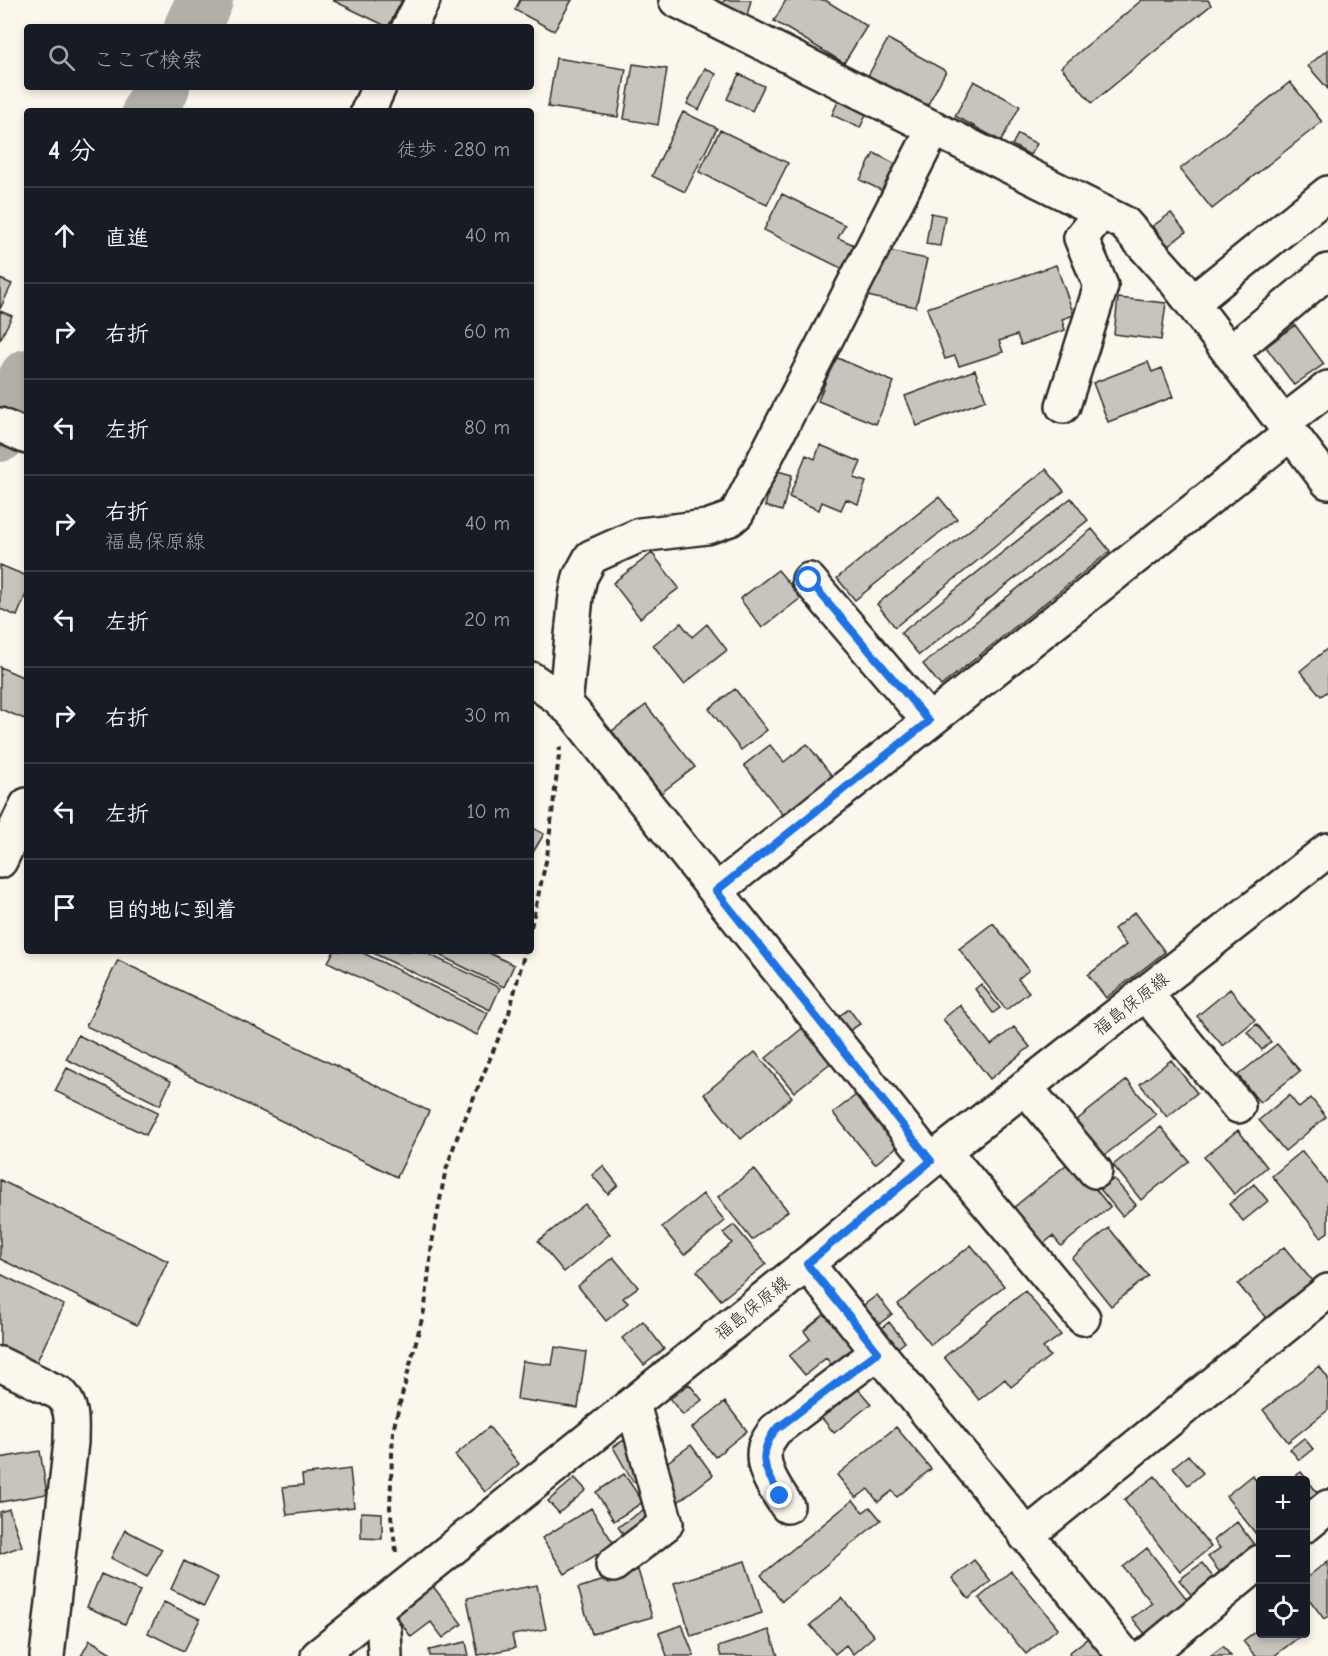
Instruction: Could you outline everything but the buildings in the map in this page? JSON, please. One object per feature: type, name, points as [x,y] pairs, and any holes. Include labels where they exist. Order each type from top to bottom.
[{"type":"street","points":[[411,24],[423,0]]},
{"type":"street","points":[[676,0],[1124,224],[1173,278],[1328,482]]},
{"type":"street","points":[[370,108],[378,90]]},
{"type":"street","points":[[565,705],[576,596],[585,566],[591,557],[640,535],[707,527],[730,519],[737,513],[934,128]]},
{"type":"street","points":[[1192,303],[1328,193]]},
{"type":"street","points":[[1063,406],[1101,286],[1081,238],[1101,212]]},
{"type":"street","points":[[1230,353],[1328,271]]},
{"type":"street","points":[[716,891],[929,721],[1287,428],[1328,388]]},
{"type":"street","points":[[0,425],[24,436]]},
{"type":"street","points":[[809,580],[929,721]]},
{"type":"street","points":[[534,681],[565,705],[716,891],[938,1156],[1083,1318]]},
{"type":"street","points":[[0,861],[24,811]]},
{"type":"street","name":"福島保原線","points":[[318,1656],[807,1264],[938,1156],[1328,850]]},
{"type":"street","points":[[1145,993],[1238,1106]]},
{"type":"street","points":[[1026,1087],[1095,1171]]},
{"type":"street","points":[[807,1264],[1125,1656]]},
{"type":"street","points":[[1026,1536],[1328,1291]]},
{"type":"street","points":[[787,1506],[766,1471],[765,1444],[775,1430],[878,1352]]},
{"type":"street","points":[[0,1364],[62,1394],[68,1401],[71,1412],[71,1442],[47,1656]]},
{"type":"street","points":[[613,1564],[666,1524],[633,1404]]},
{"type":"street","points":[[1310,1521],[1328,1507]]},
{"type":"street","points":[[1146,1656],[1256,1565]]},
{"type":"street","points":[[372,1613],[384,1631],[385,1656]]},
{"type":"path","points":[[534,914],[547,857],[565,705]]},
{"type":"path","points":[[409,1583],[396,1552],[390,1508],[393,1430],[425,1307],[432,1243],[445,1173],[485,1068],[509,1013],[524,954]]},
{"type":"waterway","points":[[193,24],[205,0]]},
{"type":"waterway","points":[[152,108],[160,90]]},
{"type":"waterway","points":[[0,434],[24,383]]},
{"type":"route","points":[[780,1496],[766,1471],[765,1444],[775,1430],[878,1352],[807,1264],[931,1161],[716,891],[929,721],[809,580]]}]
